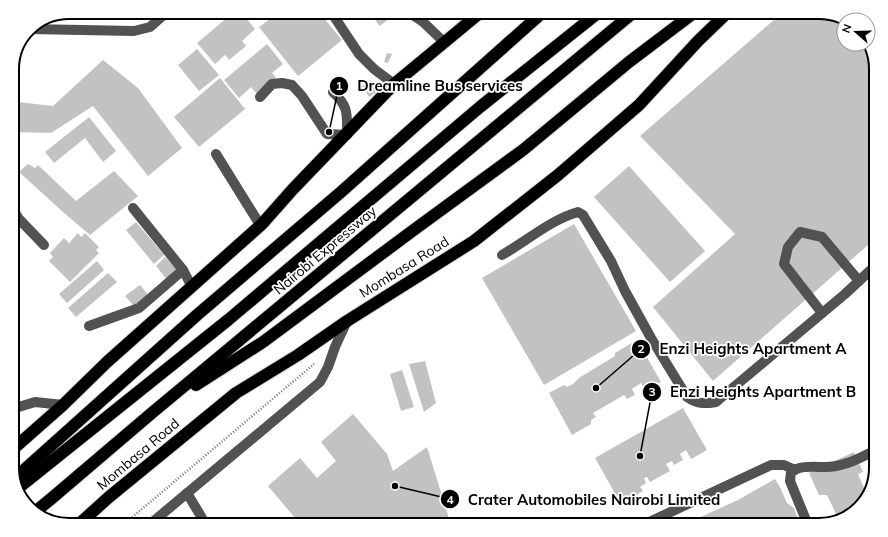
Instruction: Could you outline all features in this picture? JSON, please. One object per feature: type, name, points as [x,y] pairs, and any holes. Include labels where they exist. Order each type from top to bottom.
[{"type":"highway","points":[[19,444],[63,405],[107,362],[262,224],[293,189],[347,135],[394,84],[472,19]]},
{"type":"highway","points":[[19,474],[197,315],[341,192],[535,19]]},
{"type":"highway","name":"Nairobi Expressway","points":[[22,485],[228,320],[480,107],[590,19]]},
{"type":"highway","name":"Nairobi Expressway","points":[[39,508],[626,19]]},
{"type":"highway","points":[[153,412],[263,342],[523,150],[629,62],[686,19]]},
{"type":"highway","name":"Mombasa Road","points":[[86,518],[109,497],[236,393],[298,355],[347,321],[474,241],[558,175],[639,105],[698,41],[721,19]]},
{"type":"street","points":[[39,29],[134,31],[150,26],[158,19]]},
{"type":"street","points":[[336,19],[359,54],[374,69],[394,84]]},
{"type":"street","points":[[419,19],[444,42]]},
{"type":"street","points":[[260,97],[272,84],[282,83],[292,85],[302,96],[327,134],[347,135],[347,111],[339,98],[333,92]]},
{"type":"street","points":[[216,154],[257,220],[262,224]]},
{"type":"street","points":[[132,208],[182,270],[192,287]]},
{"type":"street","points":[[502,255],[549,225],[568,215],[578,212],[583,215],[611,261],[650,338],[687,397],[694,402],[705,404],[716,402],[869,272]]},
{"type":"street","points":[[19,219],[44,245]]},
{"type":"street","points":[[822,313],[784,264],[788,247],[800,232],[822,237],[859,281]]},
{"type":"street","points":[[89,326],[139,308],[182,270]]},
{"type":"street","points":[[157,518],[320,382],[328,367],[347,321]]},
{"type":"street","points":[[19,407],[35,402],[63,405]]},
{"type":"street","points":[[805,518],[790,481],[791,472],[810,467],[843,466],[869,453]]},
{"type":"street","points":[[658,518],[771,465],[784,465],[795,470]]},
{"type":"street","points":[[187,493],[202,518]]},
{"type":"path","points":[[131,518],[316,362]]},
{"type":"building","points":[[226,19],[247,19],[255,29],[242,41],[246,46],[229,60],[225,55],[215,64],[197,43]]},
{"type":"building","points":[[270,19],[325,19],[342,40],[298,76],[259,27]]},
{"type":"building","points":[[376,19],[389,19],[380,26],[375,20]]},
{"type":"building","points":[[775,19],[826,19],[836,22],[836,52],[866,52],[868,59],[869,244],[713,381],[653,307],[735,234],[640,136]]},
{"type":"building","points":[[267,44],[283,64],[272,73],[276,78],[257,94],[251,87],[239,98],[224,80]]},
{"type":"building","points":[[197,49],[219,75],[199,91],[178,65]]},
{"type":"building","points":[[387,53],[392,54],[388,63],[384,62]]},
{"type":"building","points":[[103,60],[138,88],[182,148],[148,176],[93,106],[51,133],[19,132],[19,102],[53,106]]},
{"type":"building","points":[[220,78],[245,109],[199,147],[174,117]]},
{"type":"building","points":[[370,80],[378,91],[369,97],[362,86]]},
{"type":"building","points":[[89,117],[116,151],[103,162],[85,138],[54,163],[45,152]]},
{"type":"building","points":[[28,164],[35,168],[38,165],[76,201],[114,171],[138,196],[90,235],[19,172]]},
{"type":"building","points":[[629,166],[705,251],[670,282],[594,197]]},
{"type":"building","points":[[136,222],[164,255],[154,264],[126,230]]},
{"type":"building","points":[[574,224],[636,331],[544,385],[482,278]]},
{"type":"building","points":[[78,233],[81,237],[85,233],[99,247],[96,250],[99,253],[70,282],[49,261],[53,257],[50,253],[64,238],[69,243]]},
{"type":"building","points":[[165,257],[178,271],[167,280],[156,266]]},
{"type":"building","points":[[97,261],[104,270],[67,303],[59,294]]},
{"type":"building","points":[[108,273],[117,282],[76,317],[68,308]]},
{"type":"building","points":[[140,285],[148,295],[134,306],[125,296]]},
{"type":"building","points":[[637,340],[661,382],[646,391],[641,383],[632,389],[635,395],[627,399],[624,395],[593,413],[596,417],[591,420],[591,424],[572,435],[549,393],[564,385],[567,387],[573,384],[579,378],[615,356],[615,353]]},
{"type":"building","points":[[425,361],[436,403],[424,412],[409,364]]},
{"type":"building","points":[[402,370],[414,407],[401,411],[390,374]]},
{"type":"building","points":[[683,408],[707,450],[691,459],[686,450],[680,454],[683,460],[674,465],[672,461],[666,464],[670,471],[650,482],[647,477],[644,478],[646,483],[640,487],[643,491],[621,504],[595,458]]},
{"type":"building","points":[[353,414],[387,454],[393,471],[427,447],[449,518],[295,518],[268,486],[300,458],[317,478],[336,461],[321,442]]},
{"type":"building","points":[[854,452],[863,472],[858,474],[864,488],[859,498],[849,508],[836,515],[827,495],[819,495],[809,473]]},
{"type":"building","points":[[775,479],[787,503],[794,508],[798,518],[698,518],[738,500]]},
{"type":"place","name":"Dreamline Bus services","points":[[329,132]]},
{"type":"place","name":"Enzi Heights Apartment A","points":[[596,388]]},
{"type":"place","name":"Enzi Heights Apartment B","points":[[640,456]]},
{"type":"place","name":"Crater Automobiles Nairobi Limited","points":[[395,486]]}]
